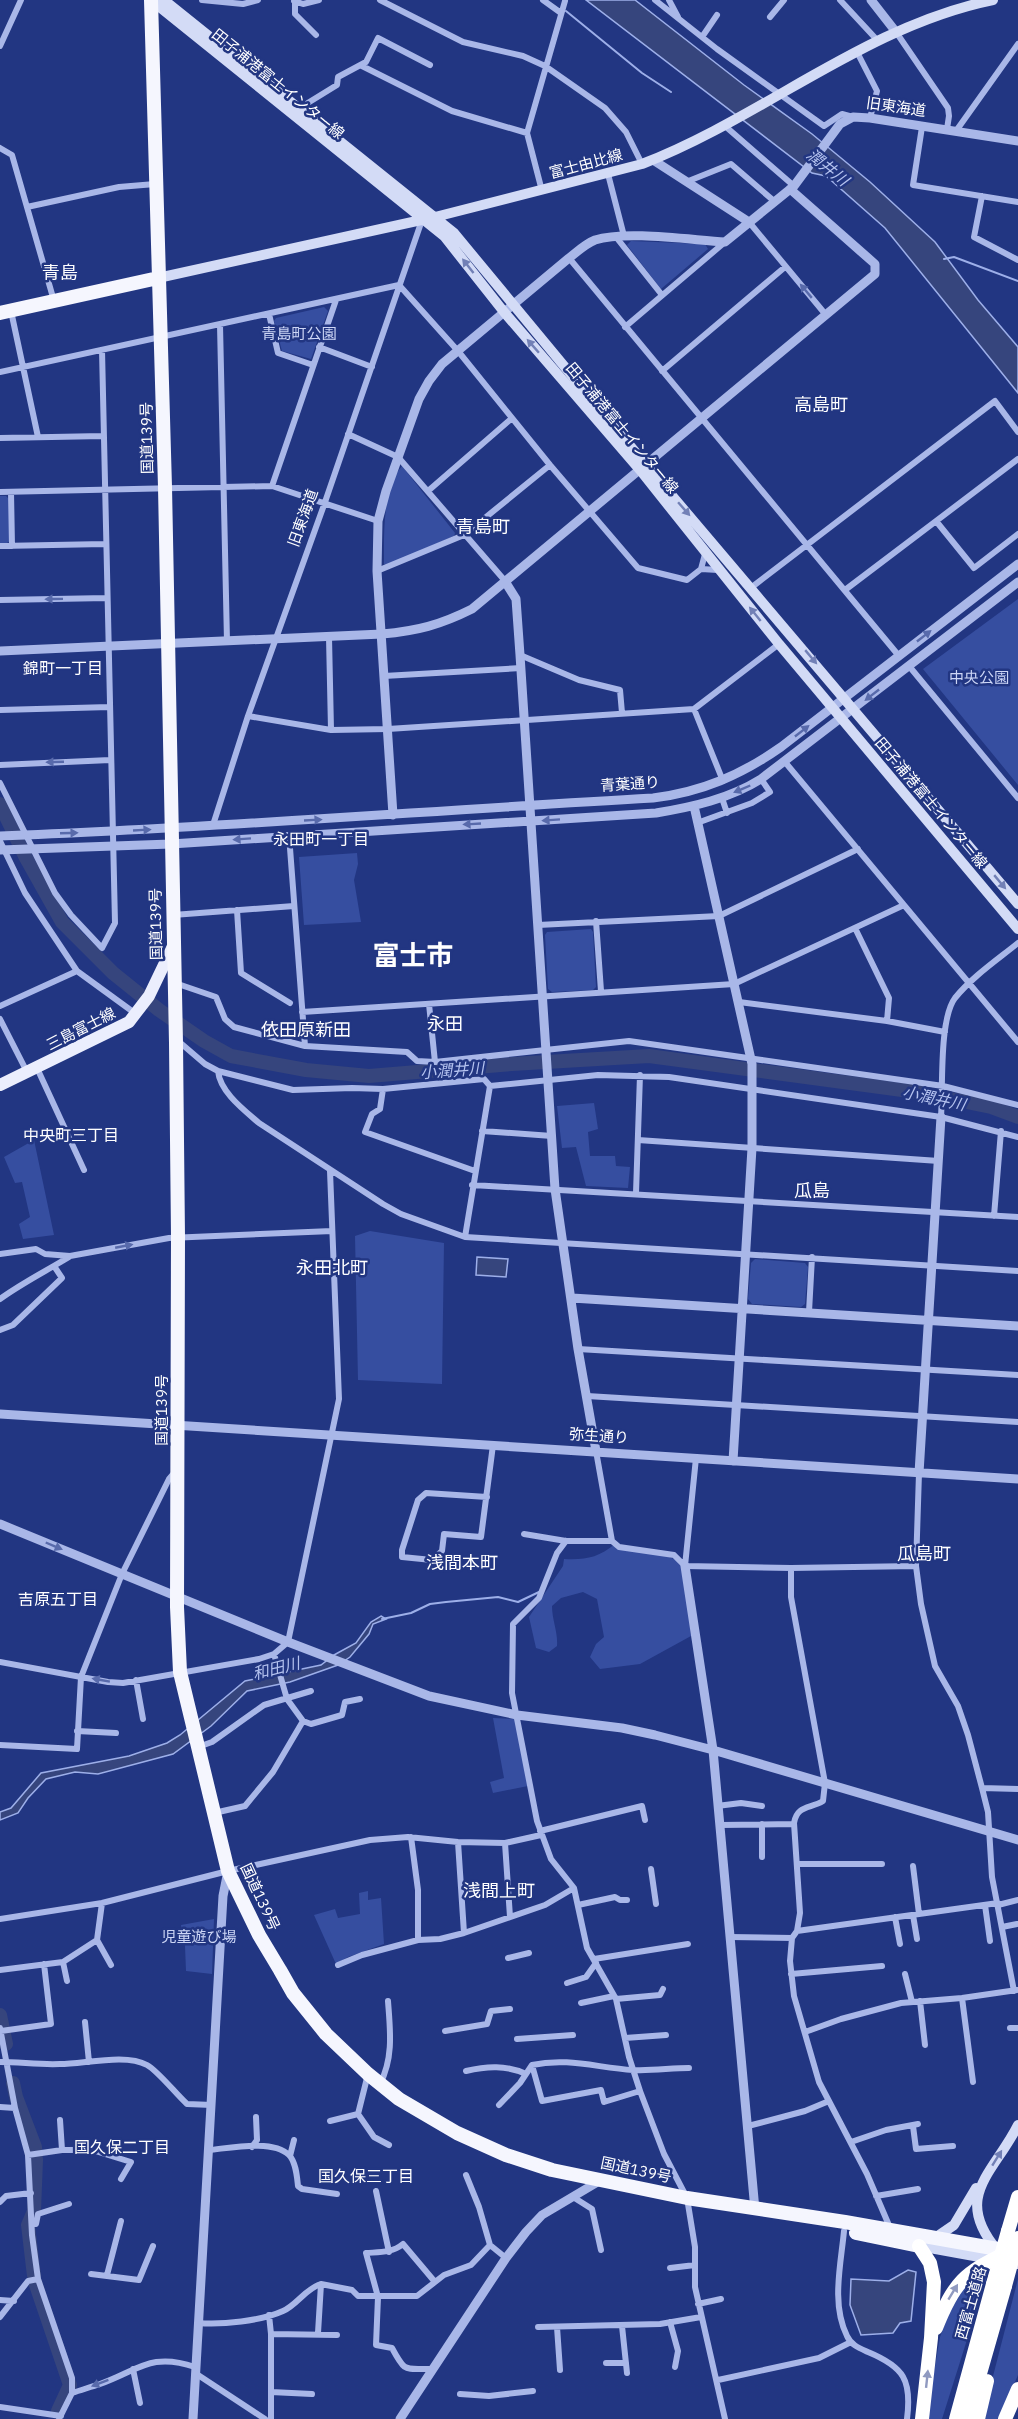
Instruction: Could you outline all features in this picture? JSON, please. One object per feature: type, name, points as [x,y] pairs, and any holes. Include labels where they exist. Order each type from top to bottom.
[{"type":"highway","name":"国道139号","points":[[151,0],[165,487],[176,1039],[177,1597],[180,1672],[228,1871],[259,1935],[293,1993],[326,2034],[368,2074],[399,2099],[448,2129],[506,2155],[552,2170],[687,2198],[935,2238],[1009,2257]]},
{"type":"highway","points":[[6,311],[158,278]]},
{"type":"highway","name":"西富士道路","points":[[967,2419],[991,2315],[1013,2235],[1018,2197]]},
{"type":"highway","name":"国道139号","points":[[755,2210],[919,2246]]},
{"type":"highway","points":[[919,2246],[930,2263],[934,2282],[931,2338],[922,2419]]},
{"type":"highway","points":[[931,2338],[943,2310],[960,2281],[979,2266],[1009,2257]]},
{"type":"highway","points":[[949,2419],[969,2351],[991,2315]]},
{"type":"highway","points":[[978,2419],[987,2380],[991,2315]]},
{"type":"highway","name":"西富士道路","points":[[956,2419],[991,2315]]},
{"type":"highway","points":[[1005,2419],[1018,2390]]},
{"type":"main road","name":"田子浦港富士インター線","points":[[151,0],[444,236],[509,309],[643,468],[752,587],[1018,904]]},
{"type":"main road","name":"田子浦港富士インター線","points":[[164,0],[454,233],[509,309]]},
{"type":"main road","name":"富士由比線","points":[[158,278],[435,217],[642,164],[727,125],[896,32],[949,12],[993,0]]},
{"type":"main road","name":"田子浦港富士インター線","points":[[643,468],[705,554],[778,644],[1018,929]]},
{"type":"main road","name":"三島富士線","points":[[0,1085],[122,1026],[142,1006],[173,946]]},
{"type":"main road","points":[[935,2238],[954,2225],[1018,2125]]},
{"type":"main road","points":[[982,2183],[977,2200],[979,2221],[983,2231],[1009,2257]]},
{"type":"main road","points":[[919,2246],[1009,2257]]},
{"type":"street","points":[[0,46],[21,0]]},
{"type":"street","points":[[202,0],[243,4],[258,0]]},
{"type":"street","points":[[316,35],[295,14],[294,1],[303,4],[319,0]]},
{"type":"street","points":[[380,0],[463,42],[523,56],[545,66],[605,108],[626,132],[642,164]]},
{"type":"street","points":[[543,0],[561,13]]},
{"type":"street","points":[[655,0],[778,96],[824,126],[842,114],[853,117]]},
{"type":"street","points":[[669,0],[678,18]]},
{"type":"street","points":[[770,17],[784,0]]},
{"type":"street","points":[[840,0],[878,41]]},
{"type":"street","points":[[871,0],[948,108],[951,130]]},
{"type":"street","points":[[542,191],[527,133],[565,1]]},
{"type":"street","points":[[702,37],[717,15]]},
{"type":"street","points":[[0,25],[7,30]]},
{"type":"street","points":[[298,109],[337,85],[338,78],[362,66],[378,38],[430,65]]},
{"type":"street","points":[[951,130],[1018,44]]},
{"type":"street","points":[[857,52],[877,91],[870,118]]},
{"type":"street","points":[[362,66],[452,111],[527,133]]},
{"type":"street","name":"旧東海道","points":[[724,242],[792,188],[830,134],[840,124],[853,117],[1018,141]]},
{"type":"street","points":[[0,651],[275,640],[417,631],[444,623],[472,609],[875,274],[875,264],[727,125]]},
{"type":"street","points":[[922,127],[913,185],[1018,202]]},
{"type":"street","points":[[0,148],[12,155],[54,301]]},
{"type":"street","points":[[653,160],[749,222],[826,315]]},
{"type":"street","points":[[686,182],[731,164],[774,201]]},
{"type":"street","points":[[608,174],[620,236],[662,295]]},
{"type":"street","points":[[27,207],[119,187],[156,184]]},
{"type":"street","points":[[982,196],[974,237],[1018,260]]},
{"type":"street","name":"旧東海道","points":[[213,825],[248,716],[324,505],[422,220]]},
{"type":"street","points":[[393,815],[378,571],[378,522],[398,457],[419,399],[429,381],[442,364],[586,244],[620,236],[724,242]]},
{"type":"street","points":[[625,327],[724,242]]},
{"type":"street","points":[[569,258],[899,656]]},
{"type":"street","points":[[662,371],[785,267]]},
{"type":"street","points":[[0,372],[399,285],[458,351],[511,419],[638,568],[687,580],[700,569],[705,554]]},
{"type":"street","points":[[272,486],[336,300]]},
{"type":"street","points":[[6,311],[24,367],[39,437]]},
{"type":"street","points":[[269,314],[278,353],[313,365]]},
{"type":"street","points":[[220,325],[227,641]]},
{"type":"street","points":[[319,347],[372,367]]},
{"type":"street","points":[[0,783],[55,893],[71,915],[102,948],[115,923],[102,350]]},
{"type":"street","points":[[752,587],[995,401],[1018,432]]},
{"type":"street","points":[[428,490],[511,419]]},
{"type":"street","points":[[348,434],[398,457],[506,583],[516,599],[555,1189],[578,1349],[612,1541],[619,1547],[674,1555],[685,1566],[791,1568],[916,1566]]},
{"type":"street","points":[[0,438],[103,436]]},
{"type":"street","points":[[845,590],[1018,459]]},
{"type":"street","points":[[378,571],[464,535],[550,465]]},
{"type":"street","points":[[0,492],[272,486],[378,522]]},
{"type":"street","points":[[11,492],[12,546]]},
{"type":"street","points":[[936,521],[974,568],[1018,534]]},
{"type":"street","points":[[0,546],[105,544]]},
{"type":"street","name":"青葉通り","points":[[0,836],[171,829],[393,815],[675,795],[700,790],[752,768],[1018,564]]},
{"type":"street","points":[[700,569],[718,570]]},
{"type":"street","name":"青葉通り","points":[[2,847],[33,849],[171,844],[656,813],[694,806],[722,798],[761,779],[1018,582]]},
{"type":"street","points":[[0,600],[107,598]]},
{"type":"street","points":[[329,637],[331,730]]},
{"type":"street","points":[[248,716],[331,730],[388,729],[694,709],[778,644]]},
{"type":"street","points":[[520,655],[579,680],[620,690],[622,714]]},
{"type":"street","points":[[909,666],[1018,798]]},
{"type":"street","points":[[384,676],[521,668]]},
{"type":"street","points":[[0,710],[110,707]]},
{"type":"street","points":[[694,709],[723,781]]},
{"type":"street","points":[[0,765],[111,760]]},
{"type":"street","points":[[785,762],[1018,1042]]},
{"type":"street","points":[[697,823],[727,813],[770,792],[761,779]]},
{"type":"street","points":[[722,798],[727,813]]},
{"type":"street","points":[[694,806],[751,1061],[752,1148],[733,1461]]},
{"type":"street","points":[[289,835],[304,1046]]},
{"type":"street","points":[[2,847],[25,893],[77,971],[142,1006]]},
{"type":"street","points":[[538,925],[719,916],[858,849]]},
{"type":"street","points":[[302,1012],[734,984],[904,905]]},
{"type":"street","points":[[173,915],[294,906]]},
{"type":"street","points":[[237,910],[241,974],[290,1003]]},
{"type":"street","points":[[596,921],[601,991]]},
{"type":"street","points":[[855,928],[889,998],[887,1021]]},
{"type":"street","points":[[805,2032],[841,2019],[916,2002],[1017,1991],[992,1877],[988,1812],[968,1734],[958,1706],[935,1666],[929,1648],[916,1566],[922,1417],[948,1013],[954,999],[969,983],[1018,943]]},
{"type":"street","points":[[0,1006],[77,971]]},
{"type":"street","points":[[174,983],[216,997],[225,1019],[234,1027],[304,1046],[407,1052],[417,1061],[435,1062],[629,1041],[751,1061],[944,1086],[1018,1105]]},
{"type":"street","points":[[739,1002],[887,1021],[945,1032]]},
{"type":"street","points":[[429,1004],[435,1062]]},
{"type":"street","points":[[0,1019],[32,1070],[84,1170]]},
{"type":"street","points":[[176,1039],[205,1064],[218,1071],[292,1090],[383,1089],[484,1079],[490,1086]]},
{"type":"street","points":[[218,1071],[220,1083],[243,1109],[259,1123],[330,1171],[401,1214],[465,1237],[1018,1271]]},
{"type":"street","points":[[490,1086],[598,1075],[669,1077],[752,1086],[941,1117],[1018,1137]]},
{"type":"street","points":[[636,1193],[640,1075]]},
{"type":"street","points":[[465,1237],[474,1171],[490,1086]]},
{"type":"street","points":[[383,1089],[380,1109],[372,1114],[365,1132],[474,1171]]},
{"type":"street","points":[[482,1131],[552,1136]]},
{"type":"street","points":[[994,1216],[1001,1131]]},
{"type":"street","points":[[638,1140],[939,1161]]},
{"type":"street","points":[[0,1662],[108,1682],[136,1680],[259,1659],[274,1654],[288,1642],[339,1399],[330,1171]]},
{"type":"street","points":[[472,1185],[1018,1217]]},
{"type":"street","points":[[0,1254],[36,1249],[45,1254],[70,1256],[178,1237],[333,1231]]},
{"type":"street","points":[[0,1299],[22,1283],[70,1256]]},
{"type":"street","points":[[809,1312],[812,1257]]},
{"type":"street","points":[[0,1330],[13,1325],[62,1278],[54,1266]]},
{"type":"street","points":[[572,1298],[1018,1326]]},
{"type":"street","points":[[578,1349],[1018,1375]]},
{"type":"street","points":[[587,1396],[1018,1422]]},
{"type":"street","name":"弥生通り","points":[[0,1414],[1018,1479]]},
{"type":"street","points":[[487,1497],[426,1493],[418,1500],[402,1557],[432,1560],[442,1551],[444,1534],[481,1537],[487,1497],[493,1444]]},
{"type":"street","points":[[696,1458],[685,1566],[713,1750],[755,2210]]},
{"type":"street","points":[[0,1745],[77,1749],[81,1677],[122,1574],[169,1479],[178,1468]]},
{"type":"street","points":[[0,1524],[288,1642],[429,1696],[517,1715],[622,1728],[713,1750],[1018,1840]]},
{"type":"street","points":[[524,1534],[566,1541],[612,1541]]},
{"type":"street","points":[[566,1541],[557,1553],[540,1598],[513,1624],[512,1693],[540,1833],[551,1858],[574,1888],[587,1948],[615,1997],[640,2091],[664,2154],[687,2198],[694,2228],[695,2287],[718,2380],[725,2419]]},
{"type":"street","points":[[791,1568],[791,1597],[825,1783],[823,1801],[800,1809],[795,1816],[800,1913],[797,1931],[792,1938],[791,1974],[794,1995],[819,2082],[851,2142],[891,2230]]},
{"type":"street","points":[[274,1654],[287,1699],[303,1721],[311,1724],[342,1715],[345,1702],[360,1699]]},
{"type":"street","points":[[136,1680],[143,1719]]},
{"type":"street","points":[[196,1743],[212,1742],[264,1705],[311,1691]]},
{"type":"street","points":[[214,1813],[245,1806],[273,1772],[303,1721]]},
{"type":"street","points":[[77,1731],[116,1732]]},
{"type":"street","points":[[982,1788],[1018,1789]]},
{"type":"street","points":[[717,1806],[741,1803],[762,1806]]},
{"type":"street","points":[[0,1919],[102,1903],[228,1871],[370,1840],[411,1837],[458,1842],[505,1843],[642,1806],[645,1820]]},
{"type":"street","points":[[762,1824],[762,1857]]},
{"type":"street","points":[[720,1825],[794,1824]]},
{"type":"street","points":[[411,1837],[418,1890],[418,1940]]},
{"type":"street","points":[[458,1842],[464,1934]]},
{"type":"street","points":[[505,1843],[510,1917]]},
{"type":"street","points":[[796,1864],[882,1864]]},
{"type":"street","points":[[913,1866],[917,1939]]},
{"type":"street","points":[[651,1869],[656,1904]]},
{"type":"street","points":[[192,2419],[223,1896],[228,1871]]},
{"type":"street","points":[[338,1965],[362,1954],[418,1940],[440,1939],[464,1934],[545,1905],[574,1888]]},
{"type":"street","points":[[578,1905],[615,1897],[627,1900]]},
{"type":"street","points":[[797,1931],[1018,1900]]},
{"type":"street","points":[[102,1903],[97,1940],[111,1965]]},
{"type":"street","points":[[985,1905],[990,1941]]},
{"type":"street","points":[[895,1917],[900,1944]]},
{"type":"street","points":[[1002,1927],[1017,1924]]},
{"type":"street","points":[[730,1937],[792,1938]]},
{"type":"street","points":[[0,1970],[63,1962],[97,1940]]},
{"type":"street","points":[[595,1961],[688,1944]]},
{"type":"street","points":[[508,1958],[529,1953]]},
{"type":"street","points":[[567,1983],[586,1977],[595,1961]]},
{"type":"street","points":[[63,1962],[68,1981]]},
{"type":"street","points":[[0,2407],[60,2417],[72,2393],[72,2378],[38,2279],[28,2155],[15,2108],[2,2030],[51,2024],[44,1964]]},
{"type":"street","points":[[791,1974],[882,1966]]},
{"type":"street","points":[[905,1974],[916,2002],[925,2045]]},
{"type":"street","points":[[581,2003],[615,1997],[660,1995],[663,1989]]},
{"type":"street","points":[[962,1998],[973,2082]]},
{"type":"street","points":[[380,2084],[391,2043],[388,2001]]},
{"type":"street","points":[[446,2031],[487,2024],[491,2012],[510,2009]]},
{"type":"street","points":[[85,2022],[89,2062]]},
{"type":"street","points":[[1010,2028],[1018,2028]]},
{"type":"street","points":[[516,2039],[573,2035]]},
{"type":"street","points":[[625,2038],[666,2035]]},
{"type":"street","points":[[7,2062],[61,2064],[117,2059],[144,2063],[155,2070],[187,2104],[212,2105]]},
{"type":"street","points":[[532,2065],[581,2062],[633,2070],[689,2068]]},
{"type":"street","points":[[499,2105],[532,2065]]},
{"type":"street","points":[[532,2065],[542,2101],[601,2090],[604,2102],[640,2091]]},
{"type":"street","points":[[466,2071],[484,2067],[511,2068],[526,2074]]},
{"type":"street","points":[[357,2114],[368,2074]]},
{"type":"street","points":[[748,2126],[805,2111],[829,2101]]},
{"type":"street","points":[[0,2107],[15,2108]]},
{"type":"street","points":[[330,2121],[357,2114]]},
{"type":"street","points":[[357,2114],[374,2137],[389,2145]]},
{"type":"street","points":[[252,2147],[257,2140],[256,2117]]},
{"type":"street","points":[[60,2120],[62,2150]]},
{"type":"street","points":[[851,2142],[886,2130],[915,2125],[916,2149],[953,2146]]},
{"type":"street","points":[[290,2156],[294,2140]]},
{"type":"street","points":[[209,2150],[279,2148],[290,2156],[296,2171],[298,2187],[337,2194]]},
{"type":"street","points":[[28,2155],[62,2150],[92,2150],[131,2162],[121,2179]]},
{"type":"street","points":[[466,2175],[479,2206],[490,2245],[506,2258]]},
{"type":"street","points":[[399,2419],[506,2258],[542,2215],[601,2180]]},
{"type":"street","points":[[876,2196],[918,2189]]},
{"type":"street","points":[[376,2191],[389,2252]]},
{"type":"street","points":[[0,2202],[6,2196],[31,2193]]},
{"type":"street","points":[[573,2197],[592,2209],[601,2250]]},
{"type":"street","points":[[34,2222],[38,2214],[69,2204]]},
{"type":"street","points":[[106,2275],[121,2221]]},
{"type":"street","points":[[844,2231],[838,2301],[844,2328],[851,2342],[858,2348],[888,2361],[902,2375],[909,2393],[906,2419]]},
{"type":"street","points":[[433,2369],[405,2368],[399,2365],[392,2348],[376,2345],[378,2297],[366,2253],[389,2252],[403,2244],[435,2282]]},
{"type":"street","points":[[198,2323],[252,2320],[284,2311],[313,2287],[321,2284],[352,2290],[358,2296],[417,2296],[444,2275],[471,2265],[490,2245]]},
{"type":"street","points":[[91,2274],[139,2280],[153,2246]]},
{"type":"street","points":[[670,2268],[695,2265]]},
{"type":"street","points":[[0,2317],[28,2281],[38,2279]]},
{"type":"street","points":[[318,2333],[321,2284]]},
{"type":"street","points":[[698,2304],[721,2299]]},
{"type":"street","points":[[0,2300],[14,2301]]},
{"type":"street","points":[[269,2315],[272,2334],[271,2419]]},
{"type":"street","points":[[538,2327],[622,2326],[670,2322],[701,2316]]},
{"type":"street","points":[[670,2322],[678,2351],[675,2367]]},
{"type":"street","points":[[557,2326],[560,2370]]},
{"type":"street","points":[[622,2326],[627,2373]]},
{"type":"street","points":[[272,2334],[337,2335]]},
{"type":"street","points":[[718,2380],[819,2358],[851,2342]]},
{"type":"street","points":[[72,2393],[161,2360],[176,2361],[195,2370],[254,2416],[265,2419]]},
{"type":"street","points":[[606,2363],[626,2363]]},
{"type":"street","points":[[133,2369],[140,2403]]},
{"type":"street","points":[[460,2394],[489,2396],[533,2391]]},
{"type":"street","points":[[271,2392],[312,2394]]},
{"type":"green space","points":[[631,241],[705,244],[708,249],[661,289],[627,245]]},
{"type":"green space","name":"青島町公園","points":[[324,307],[328,311],[311,359],[282,351],[274,321],[276,318]]},
{"type":"green space","points":[[402,466],[455,533],[454,536],[387,565],[384,564],[384,540],[388,499],[395,475]]},
{"type":"green space","points":[[0,496],[6,496],[9,499],[10,541],[7,543],[0,543]]},
{"type":"green space","name":"中央公園","points":[[1018,599],[1018,785],[923,669]]},
{"type":"green space","points":[[357,853],[358,864],[354,880],[361,922],[304,925],[299,857]]},
{"type":"green space","points":[[591,929],[596,987],[593,990],[552,992],[548,989],[545,935],[547,932]]},
{"type":"green space","points":[[594,1103],[598,1129],[588,1132],[590,1156],[615,1156],[616,1166],[630,1167],[628,1188],[586,1186],[576,1147],[562,1148],[557,1106]]},
{"type":"green space","points":[[34,1140],[54,1235],[23,1239],[19,1224],[30,1217],[22,1182],[15,1183],[4,1157]]},
{"type":"green space","points":[[370,1231],[444,1243],[442,1384],[358,1380],[355,1236]]},
{"type":"green space","points":[[755,1259],[805,1263],[808,1267],[805,1304],[801,1307],[752,1304],[748,1299],[751,1263]]},
{"type":"green space","points":[[615,1544],[616,1549],[661,1554],[685,1566],[691,1636],[640,1664],[600,1669],[590,1657],[596,1644],[604,1637],[597,1599],[583,1592],[561,1598],[552,1606],[557,1646],[549,1652],[536,1648],[529,1617],[563,1566],[564,1559],[591,1557]]},
{"type":"green space","points":[[493,1718],[516,1719],[528,1786],[493,1793],[490,1782],[504,1778]]},
{"type":"green space","points":[[368,1891],[368,1900],[381,1898],[384,1944],[348,1957],[336,1964],[314,1915],[335,1909],[338,1918],[360,1914],[359,1893]]},
{"type":"green space","name":"児童遊び場","points":[[214,1919],[212,1974],[186,1971],[181,1925]]},
{"type":"green space","points":[[989,2270],[942,2419],[926,2419],[940,2337],[956,2295],[979,2271]]},
{"type":"green space","points":[[1018,2279],[1018,2375],[999,2419],[982,2419]]},
{"type":"water","name":"潤井川","points":[[586,0],[635,0],[744,85],[812,134],[870,182],[935,242],[978,300],[1018,347],[1018,393],[885,228],[826,176],[812,173]]},
{"type":"water","points":[[477,1257],[508,1259],[506,1277],[476,1275]]},
{"type":"water","points":[[381,1616],[386,1619],[373,1624],[369,1634],[350,1657],[338,1665],[290,1682],[247,1691],[211,1726],[173,1754],[98,1774],[75,1772],[46,1779],[28,1798],[18,1813],[0,1820],[0,1812],[11,1808],[41,1773],[129,1756],[167,1743],[180,1735],[245,1681],[321,1665],[356,1643],[371,1622]]},
{"type":"water","points":[[908,2270],[916,2272],[911,2321],[900,2323],[893,2333],[861,2335],[850,2305],[851,2279],[889,2281]]},
{"type":"waterway","points":[[566,11],[642,73],[671,92]]},
{"type":"waterway","points":[[944,259],[954,257],[1018,281]]},
{"type":"waterway","name":"小潤井川","points":[[0,804],[25,856],[62,922],[113,973],[159,1010],[204,1041],[231,1056],[306,1070],[369,1076],[649,1056],[917,1092],[991,1107],[1018,1117]]},
{"type":"waterway","name":"和田川","points":[[382,1619],[411,1613],[430,1604],[498,1597],[518,1602],[539,1592]]},
{"type":"waterway","points":[[0,2015],[6,2044]]},
{"type":"waterway","points":[[13,2083],[35,2147],[34,2211],[28,2225],[34,2276]]},
{"type":"waterway","points":[[35,2282],[70,2385],[58,2411]]},
{"type":"district","name":"青島","points":[[60,273]]},
{"type":"district","name":"高島町","points":[[821,405]]},
{"type":"district","name":"青島町","points":[[483,527]]},
{"type":"district","name":"錦町一丁目","points":[[63,668]]},
{"type":"district","name":"永田町一丁目","points":[[321,839]]},
{"type":"district","name":"富士市","points":[[413,956]]},
{"type":"district","name":"永田","points":[[445,1024]]},
{"type":"district","name":"依田原新田","points":[[306,1030]]},
{"type":"district","name":"中央町三丁目","points":[[71,1135]]},
{"type":"district","name":"瓜島","points":[[812,1191]]},
{"type":"district","name":"永田北町","points":[[332,1268]]},
{"type":"district","name":"瓜島町","points":[[924,1554]]},
{"type":"district","name":"浅間本町","points":[[462,1563]]},
{"type":"district","name":"吉原五丁目","points":[[58,1599]]},
{"type":"district","name":"浅間上町","points":[[499,1891]]},
{"type":"district","name":"国久保二丁目","points":[[122,2147]]},
{"type":"district","name":"国久保三丁目","points":[[366,2176]]}]
